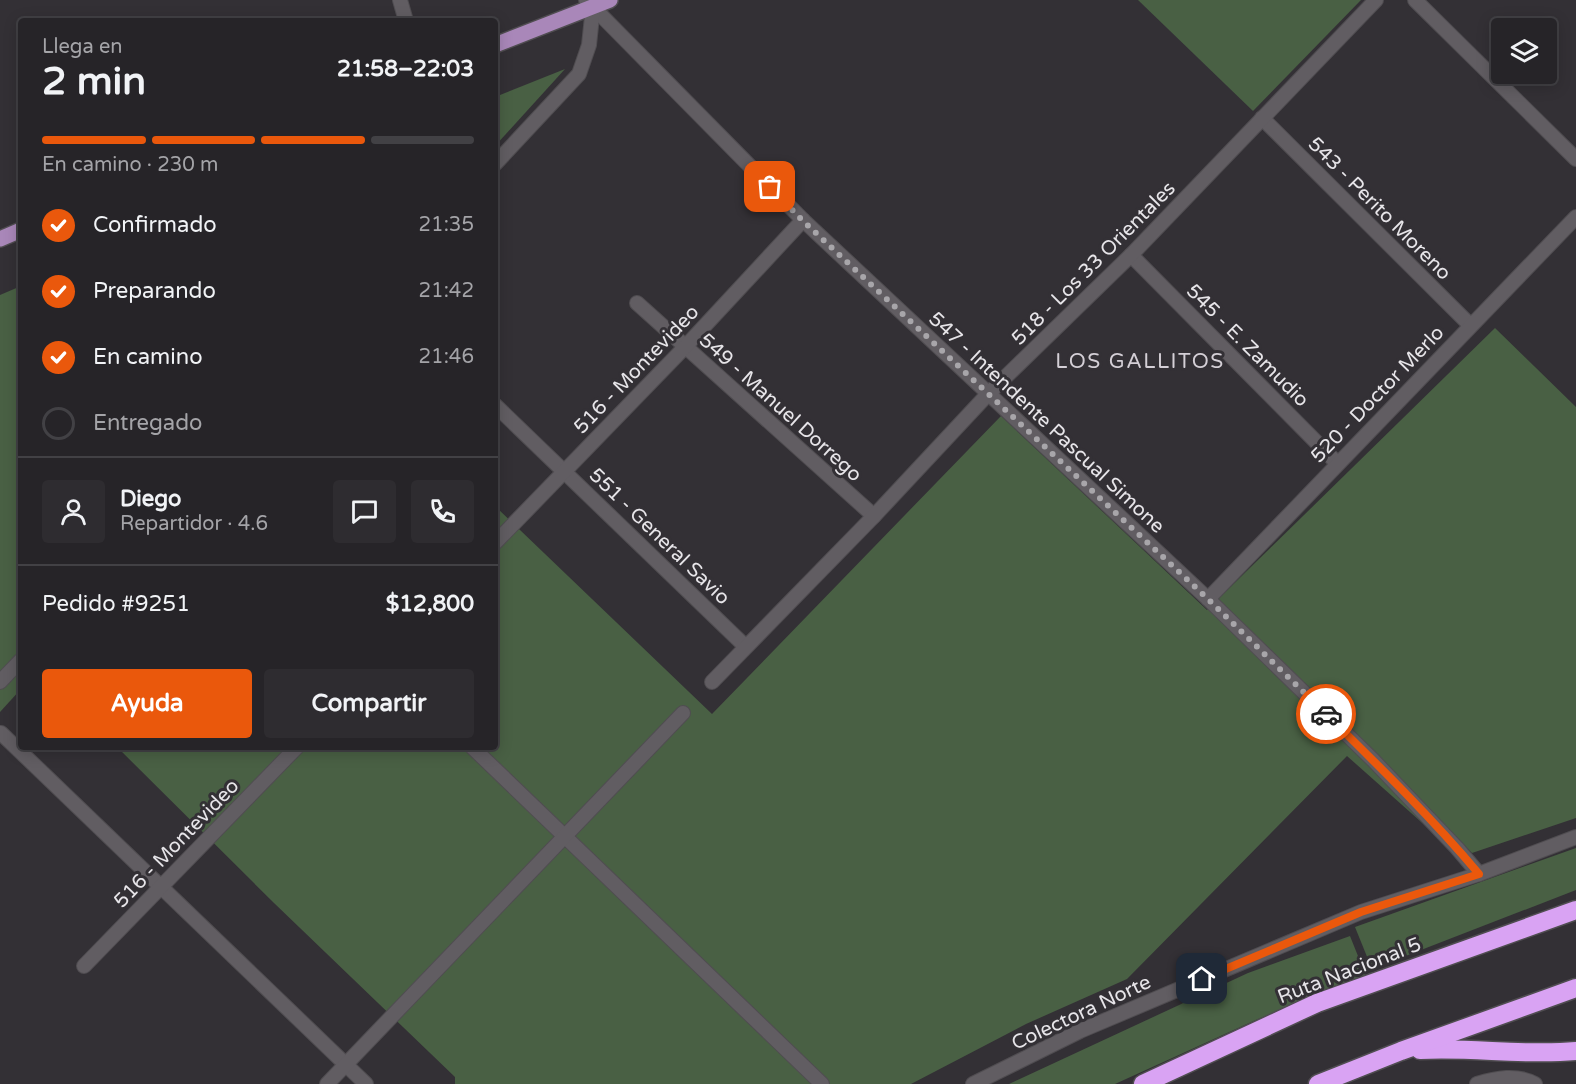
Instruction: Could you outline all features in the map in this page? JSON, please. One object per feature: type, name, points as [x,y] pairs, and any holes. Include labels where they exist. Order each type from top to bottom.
[{"type":"highway","name":"Ruta Nacional 5","points":[[1143,1084],[1317,1003],[1576,910]]},
{"type":"highway","points":[[1318,1084],[1576,988]]},
{"type":"highway","points":[[1401,1052],[1440,1049],[1540,1054],[1576,1052]]},
{"type":"main road","points":[[498,44],[590,3],[610,0]]},
{"type":"main road","points":[[0,239],[18,231]]},
{"type":"street","points":[[400,0],[405,18]]},
{"type":"street","name":"518 - Los 33 Orientales","points":[[711,682],[874,516],[988,394],[1131,255],[1376,0]]},
{"type":"street","points":[[1415,0],[1576,159]]},
{"type":"street","points":[[498,161],[579,74],[588,45],[590,3]]},
{"type":"street","name":"547 - Intendente Pascual Simone","points":[[590,3],[802,220],[1208,599],[1373,760],[1479,874]]},
{"type":"street","name":"543 - Perito Moreno","points":[[1262,118],[1470,325]]},
{"type":"street","name":"520 - Doctor Merlo","points":[[1208,599],[1576,217]]},
{"type":"street","name":"516 - Montevideo","points":[[498,540],[685,347],[802,220]]},
{"type":"street","name":"545 - E. Zamudio","points":[[1131,255],[1337,463]]},
{"type":"street","name":"549 - Manuel Dorrego","points":[[637,303],[874,516]]},
{"type":"street","name":"551 - General Savio","points":[[498,408],[745,646]]},
{"type":"street","points":[[0,682],[18,663]]},
{"type":"street","points":[[327,1084],[683,713]]},
{"type":"street","points":[[0,731],[18,748]]},
{"type":"street","points":[[20,750],[366,1084]]},
{"type":"street","name":"516 - Montevideo","points":[[84,966],[294,750]]},
{"type":"street","points":[[475,750],[822,1084]]},
{"type":"street","name":"Colectora Norte","points":[[973,1084],[1080,1031],[1294,939],[1361,912],[1479,874],[1576,837]]},
{"type":"street","points":[[1477,1084],[1495,1078],[1513,1078],[1535,1084]]},
{"type":"green space","points":[[1138,0],[1361,0],[1253,111]]},
{"type":"green space","points":[[565,69],[498,143],[498,96]]},
{"type":"green space","points":[[18,287],[18,692],[0,712],[0,295]]},
{"type":"green space","points":[[1495,328],[1576,407],[1576,818],[1472,853],[1456,836],[1446,844],[1347,756],[1127,979],[1026,1024],[911,1084],[455,1084],[455,1077],[274,903],[120,750],[498,750],[498,509],[712,714],[1001,416],[1207,610]]},
{"type":"green space","points":[[1576,848],[1576,890],[1372,969],[1355,927]]},
{"type":"green space","points":[[1350,936],[1366,976],[1258,1019],[1115,1084],[1009,1084],[1248,973]]},
{"type":"way so far","points":[[770,187],[802,220],[1208,599],[1326,714]]},
{"type":"district","name":"LOS GALLITOS","points":[[1140,361]]},
{"type":"route","points":[[1202,979],[1361,912],[1479,874],[1401,789],[1326,714]]}]
